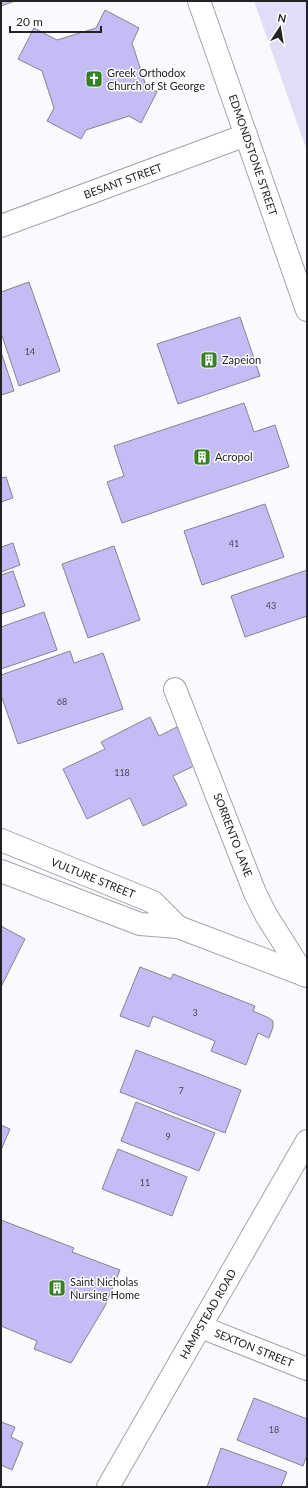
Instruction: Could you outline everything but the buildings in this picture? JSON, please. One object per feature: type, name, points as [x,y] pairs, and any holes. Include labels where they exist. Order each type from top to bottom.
[{"type":"street","name":"EDMONDSTONE STREET","points":[[199,1],[307,310]]},
{"type":"street","name":"BESANT STREET","points":[[1,226],[246,135]]},
{"type":"street","name":"SORRENTO LANE","points":[[175,689],[255,893],[266,915],[306,975]]},
{"type":"street","name":"VULTURE STREET","points":[[1,840],[153,902],[178,927]]},
{"type":"street","name":"VULTURE STREET","points":[[1,871],[140,924],[178,927],[306,975]]},
{"type":"street","name":"HAMPSTEAD ROAD","points":[[108,1487],[307,1141]]},
{"type":"street","name":"SEXTON STREET","points":[[201,1327],[307,1369]]},
{"type":"shaded area","points":[[254,1],[307,1],[307,151]]},
{"type":"place","name":"Greek Orthodox Church of St George","points":[[94,79]]},
{"type":"place","name":"Zapeion","points":[[209,360]]},
{"type":"place","name":"Acropol","points":[[202,457]]},
{"type":"place","name":"Saint Nicholas Nursing Home","points":[[57,1288]]}]
